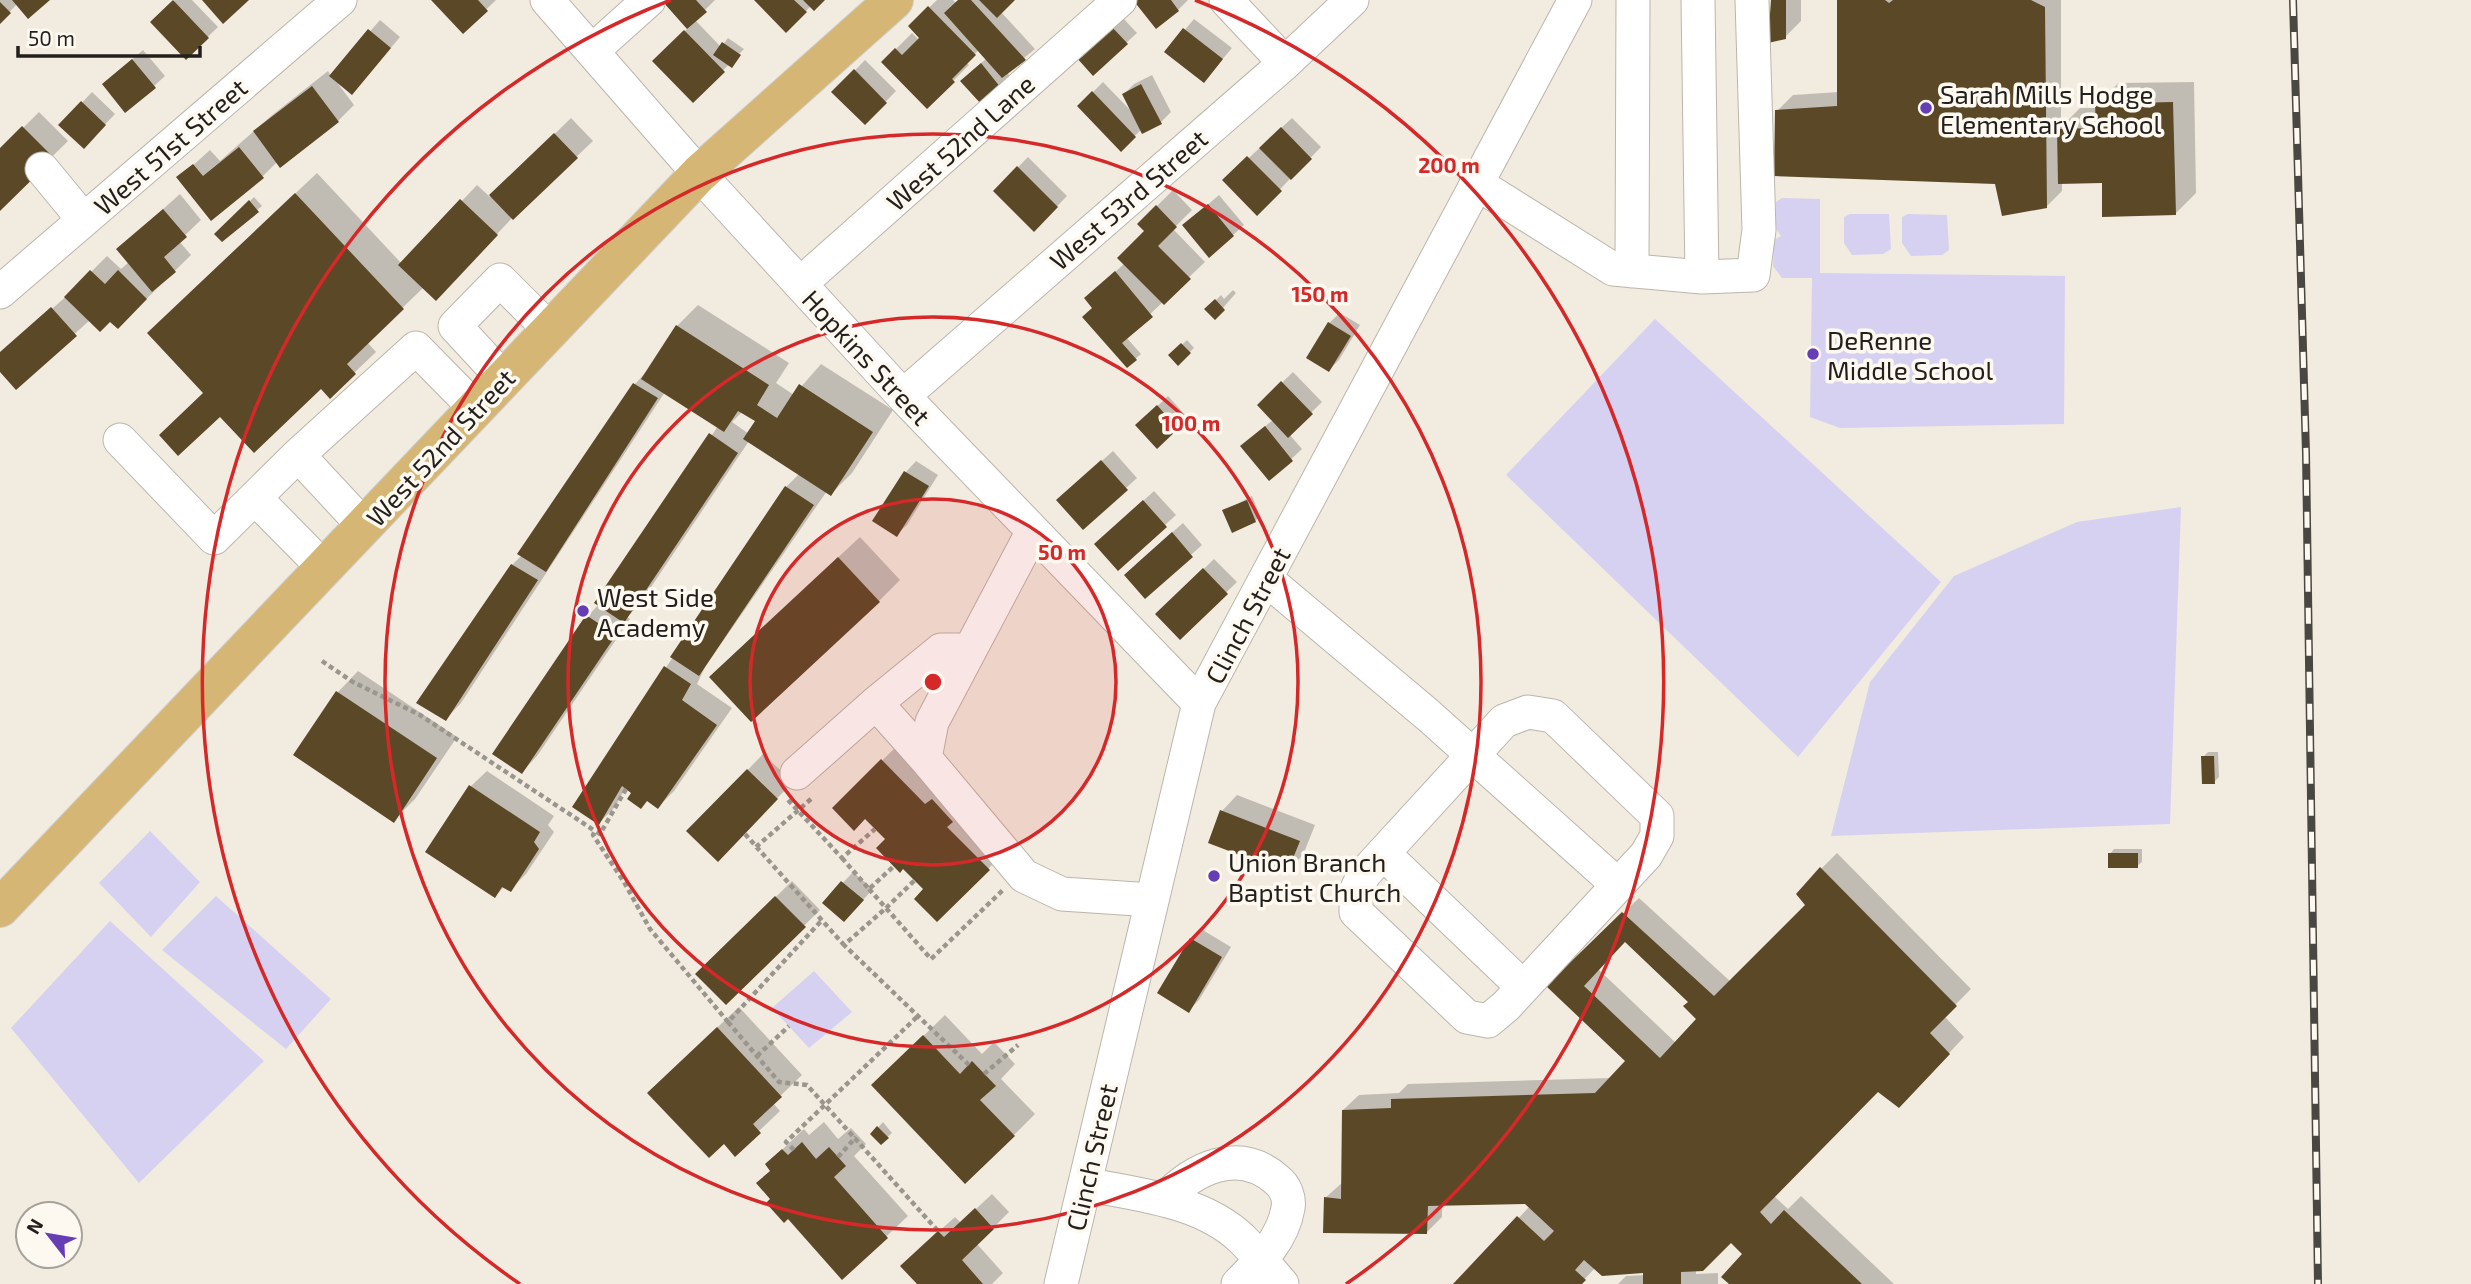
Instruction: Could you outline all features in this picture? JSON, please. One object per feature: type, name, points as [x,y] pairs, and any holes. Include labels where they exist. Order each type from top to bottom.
[{"type":"main road","name":"West 52nd Street","points":[[0,908],[699,174],[894,0]]},
{"type":"street","name":"West 51st Street","points":[[0,292],[340,0]]},
{"type":"street","name":"Hopkins Street","points":[[547,0],[699,174],[903,396],[1199,703]]},
{"type":"street","points":[[592,51],[649,0]]},
{"type":"street","name":"West 52nd Lane","points":[[800,284],[1120,0]]},
{"type":"street","points":[[1226,0],[1285,64]]},
{"type":"street","name":"West 53rd Street","points":[[903,396],[1285,64],[1352,0]]},
{"type":"street","name":"Clinch Street","points":[[1061,1284],[1199,703],[1575,0]]},
{"type":"street","points":[[1632,271],[1633,0]]},
{"type":"street","points":[[1698,0],[1702,277]]},
{"type":"street","points":[[1476,183],[1614,269],[1702,277],[1753,275],[1759,230],[1752,0]]},
{"type":"street","points":[[42,169],[84,220]]},
{"type":"street","points":[[504,379],[455,326],[500,280],[550,330]]},
{"type":"street","points":[[120,440],[215,538],[298,455],[416,348],[477,410]]},
{"type":"street","points":[[298,455],[365,527]]},
{"type":"street","points":[[255,498],[325,569]]},
{"type":"street","points":[[925,758],[932,722],[1033,531]]},
{"type":"street","points":[[1266,579],[1473,756],[1618,885]]},
{"type":"street","points":[[797,773],[941,650],[970,650]]},
{"type":"street","points":[[876,704],[1021,872],[1062,894],[1153,900]]},
{"type":"street","points":[[1528,712],[1553,716],[1657,816],[1657,836],[1646,855],[1488,1021],[1467,1017],[1356,912],[1356,891],[1364,874],[1473,756],[1504,721],[1528,712]]},
{"type":"street","points":[[1383,853],[1523,987]]},
{"type":"street","points":[[1164,1200],[1182,1181],[1216,1165],[1245,1162],[1267,1171],[1284,1186],[1289,1206],[1272,1273]]},
{"type":"street","points":[[1085,1184],[1164,1200],[1200,1212],[1241,1238],[1272,1273]]},
{"type":"street","points":[[1238,1284],[1272,1273]]},
{"type":"path","points":[[322,661],[353,682],[420,715],[600,834],[626,789]]},
{"type":"path","points":[[797,773],[788,800],[796,813],[842,859],[931,959],[1021,872]]},
{"type":"path","points":[[756,847],[796,813]]},
{"type":"path","points":[[842,859],[875,829]]},
{"type":"path","points":[[595,831],[593,835],[624,881],[650,929],[779,1082],[807,1085],[938,1231]]},
{"type":"path","points":[[745,834],[844,945],[969,1065]]},
{"type":"path","points":[[869,889],[894,866]]},
{"type":"path","points":[[844,945],[915,880]]},
{"type":"path","points":[[728,1022],[822,920]]},
{"type":"path","points":[[793,1150],[786,1142],[918,1016]]},
{"type":"path","points":[[757,1056],[789,1026]]},
{"type":"path","points":[[984,1074],[1018,1045]]},
{"type":"path","points":[[838,1157],[856,1137]]},
{"type":"shaded area","points":[[1782,198],[1820,199],[1820,273],[2065,276],[2064,424],[1840,428],[1810,417],[1812,278],[1782,278],[1773,266],[1774,240],[1781,236],[1775,227],[1776,202]]},
{"type":"shaded area","points":[[1850,214],[1889,214],[1891,249],[1883,254],[1852,255],[1844,243],[1844,217]]},
{"type":"shaded area","points":[[1908,214],[1947,215],[1949,250],[1942,255],[1911,256],[1902,243],[1902,217]]},
{"type":"shaded area","points":[[1655,319],[1941,582],[1798,757],[1506,475]]},
{"type":"shaded area","points":[[2181,507],[2170,824],[1831,836],[1870,682],[1954,576],[2077,522]]},
{"type":"shaded area","points":[[150,831],[200,882],[151,937],[99,883]]},
{"type":"shaded area","points":[[216,896],[331,999],[286,1049],[162,950]]},
{"type":"shaded area","points":[[110,921],[264,1061],[139,1183],[11,1028]]},
{"type":"shaded area","points":[[814,971],[852,1012],[809,1048],[772,1008]]},
{"type":"building","points":[[12,0],[50,0],[28,19]]},
{"type":"building","points":[[173,0],[209,38],[186,60],[150,22]]},
{"type":"building","points":[[202,0],[249,0],[223,24]]},
{"type":"building","points":[[431,0],[478,0],[488,11],[463,34]]},
{"type":"building","points":[[668,0],[696,0],[707,12],[687,29],[664,3]]},
{"type":"building","points":[[754,0],[794,0],[807,12],[786,33]]},
{"type":"building","points":[[803,0],[825,0],[814,11]]},
{"type":"building","points":[[958,0],[971,0],[1026,60],[1002,78],[944,13]]},
{"type":"building","points":[[979,0],[1015,0],[997,18]]},
{"type":"building","points":[[1133,0],[1171,0],[1179,11],[1156,29]]},
{"type":"building","points":[[1771,0],[1786,0],[1786,39],[1768,43]]},
{"type":"building","name":"Sarah Mills Hodge Elementary School","points":[[1837,0],[1885,0],[1889,3],[1893,0],[2031,0],[2045,7],[2047,208],[2002,216],[1995,184],[1774,176],[1775,110],[1837,106]]},
{"type":"building","points":[[0,2],[11,13],[0,24]]},
{"type":"building","points":[[928,6],[976,55],[952,79],[955,82],[927,109],[881,62],[895,48],[902,55],[919,38],[908,26]]},
{"type":"building","points":[[1111,26],[1128,44],[1093,76],[1076,57]]},
{"type":"building","points":[[1183,28],[1223,59],[1204,83],[1164,52]]},
{"type":"building","points":[[368,29],[391,48],[352,95],[329,76]]},
{"type":"building","points":[[684,30],[725,72],[693,103],[652,61]]},
{"type":"building","points":[[722,42],[741,55],[732,68],[713,55]]},
{"type":"building","points":[[132,59],[156,88],[125,113],[102,84]]},
{"type":"building","points":[[981,63],[1001,88],[982,105],[960,81]]},
{"type":"building","points":[[854,69],[887,103],[865,125],[831,92]]},
{"type":"building","points":[[1141,84],[1162,124],[1142,134],[1122,94]]},
{"type":"building","points":[[312,86],[339,122],[280,168],[253,131]]},
{"type":"building","points":[[1092,91],[1136,137],[1121,152],[1077,106]]},
{"type":"building","points":[[81,101],[106,125],[84,149],[58,125]]},
{"type":"building","points":[[2173,102],[2176,215],[2102,217],[2102,183],[2058,184],[2057,129],[2096,128],[2095,104]]},
{"type":"building","points":[[22,126],[54,158],[0,211],[0,148]]},
{"type":"building","points":[[1281,127],[1312,159],[1291,180],[1259,148]]},
{"type":"building","points":[[554,133],[578,158],[513,220],[489,195]]},
{"type":"building","points":[[239,147],[264,178],[211,221],[176,177],[193,164],[203,176]]},
{"type":"building","points":[[1247,156],[1282,191],[1257,216],[1222,180]]},
{"type":"building","points":[[1017,166],[1058,207],[1034,232],[993,191]]},
{"type":"building","points":[[295,193],[404,309],[347,364],[356,374],[330,399],[321,389],[254,453],[220,417],[178,456],[159,435],[203,393],[147,333]]},
{"type":"building","points":[[460,199],[498,235],[436,301],[398,265]]},
{"type":"building","points":[[249,200],[259,212],[222,242],[214,234]]},
{"type":"building","points":[[1208,204],[1234,236],[1209,258],[1182,225]]},
{"type":"building","points":[[1156,205],[1177,227],[1158,246],[1191,279],[1164,305],[1117,258],[1144,231],[1137,224]]},
{"type":"building","points":[[163,209],[187,237],[164,257],[176,272],[152,292],[116,249]]},
{"type":"building","points":[[90,270],[105,284],[118,270],[147,299],[118,329],[110,322],[100,332],[64,297]]},
{"type":"building","points":[[1115,271],[1153,317],[1122,343],[1137,360],[1127,368],[1082,317],[1092,308],[1084,298]]},
{"type":"building","points":[[1215,299],[1225,310],[1215,320],[1204,309]]},
{"type":"building","points":[[51,307],[77,336],[16,390],[0,372],[0,352]]},
{"type":"building","points":[[1328,322],[1351,336],[1329,372],[1306,358]]},
{"type":"building","points":[[676,325],[769,385],[757,405],[777,418],[799,384],[873,432],[831,496],[743,439],[755,421],[738,411],[724,432],[641,379]]},
{"type":"building","points":[[1181,343],[1191,353],[1178,366],[1168,355]]},
{"type":"building","points":[[1281,381],[1313,414],[1288,438],[1257,405]]},
{"type":"building","name":"West Side Academy","points":[[633,383],[658,398],[546,572],[517,554]]},
{"type":"building","points":[[1157,405],[1178,429],[1157,449],[1135,425]]},
{"type":"building","points":[[1265,426],[1293,461],[1269,481],[1240,446]]},
{"type":"building","name":"West Side Academy","points":[[709,433],[738,453],[624,623],[594,603]]},
{"type":"building","points":[[1101,460],[1128,490],[1083,530],[1056,500]]},
{"type":"building","points":[[904,471],[929,486],[897,537],[872,521]]},
{"type":"building","name":"West Side Academy","points":[[785,486],[814,505],[699,676],[670,657]]},
{"type":"building","points":[[1143,500],[1167,527],[1118,571],[1094,544]]},
{"type":"building","points":[[1247,500],[1256,522],[1232,533],[1222,510]]},
{"type":"building","points":[[1172,532],[1193,557],[1145,599],[1124,575]]},
{"type":"building","points":[[838,557],[880,602],[751,722],[709,677]]},
{"type":"building","name":"West Side Academy","points":[[511,564],[538,580],[446,721],[416,703]]},
{"type":"building","points":[[1203,568],[1228,594],[1180,640],[1155,614]]},
{"type":"building","name":"West Side Academy","points":[[586,615],[616,635],[522,774],[492,754]]},
{"type":"building","points":[[664,666],[691,684],[682,700],[717,725],[658,809],[647,801],[641,809],[627,799],[631,793],[622,786],[599,825],[572,807]]},
{"type":"building","points":[[336,691],[437,758],[394,823],[293,755]]},
{"type":"building","points":[[2201,756],[2214,756],[2215,784],[2202,784]]},
{"type":"building","points":[[881,759],[925,804],[932,799],[953,822],[947,827],[990,870],[937,922],[914,899],[923,889],[903,869],[900,873],[876,848],[885,839],[865,819],[854,831],[832,808]]},
{"type":"building","points":[[747,769],[778,799],[718,862],[686,831]]},
{"type":"building","points":[[469,785],[540,832],[534,842],[539,849],[511,892],[502,887],[495,898],[425,852]]},
{"type":"building","points":[[1220,810],[1300,841],[1287,873],[1208,843]]},
{"type":"building","points":[[2108,853],[2138,853],[2138,868],[2108,868]]},
{"type":"building","points":[[1820,867],[1957,1006],[1930,1033],[1950,1054],[1899,1108],[1878,1092],[1760,1212],[1771,1224],[1784,1210],[1862,1284],[1729,1284],[1721,1277],[1742,1254],[1731,1243],[1703,1271],[1681,1272],[1681,1284],[1643,1284],[1643,1273],[1602,1276],[1584,1260],[1575,1270],[1586,1280],[1582,1284],[1453,1284],[1517,1216],[1544,1241],[1554,1231],[1525,1204],[1428,1206],[1427,1234],[1323,1233],[1324,1197],[1341,1199],[1342,1110],[1391,1108],[1391,1099],[1595,1093],[1625,1061],[1546,986],[1622,912],[1714,996],[1805,905],[1796,894]],"holes":[[[1625,942],[1688,1002],[1683,1006],[1696,1019],[1660,1058],[1584,986]]]},
{"type":"building","points":[[841,881],[864,900],[844,922],[822,903]]},
{"type":"building","points":[[775,896],[806,927],[726,1005],[695,974]]},
{"type":"building","points":[[1190,938],[1222,957],[1189,1013],[1157,993]]},
{"type":"building","points":[[717,1027],[782,1097],[753,1124],[761,1133],[735,1157],[724,1144],[709,1158],[647,1093]]},
{"type":"building","points":[[923,1035],[960,1074],[972,1061],[996,1086],[980,1100],[1015,1136],[965,1184],[871,1085]]},
{"type":"building","points":[[877,1126],[889,1138],[881,1145],[870,1134]]},
{"type":"building","points":[[802,1142],[816,1159],[829,1147],[846,1166],[834,1177],[888,1238],[842,1280],[788,1219],[784,1223],[766,1203],[770,1199],[756,1183],[770,1171],[765,1164],[782,1149],[788,1155]]},
{"type":"building","points":[[975,1208],[994,1229],[962,1260],[983,1284],[917,1284],[900,1266],[938,1231],[944,1237]]},
{"type":"railway","points":[[2293,0],[2306,453],[2318,1284]]},
{"type":"place","name":"Sarah Mills Hodge Elementary School","points":[[1926,108]]},
{"type":"place","name":"DeRenne Middle School","points":[[1813,354]]},
{"type":"place","name":"West Side Academy","points":[[583,611]]},
{"type":"place","name":"Union Branch Baptist Church","points":[[1214,876]]}]
